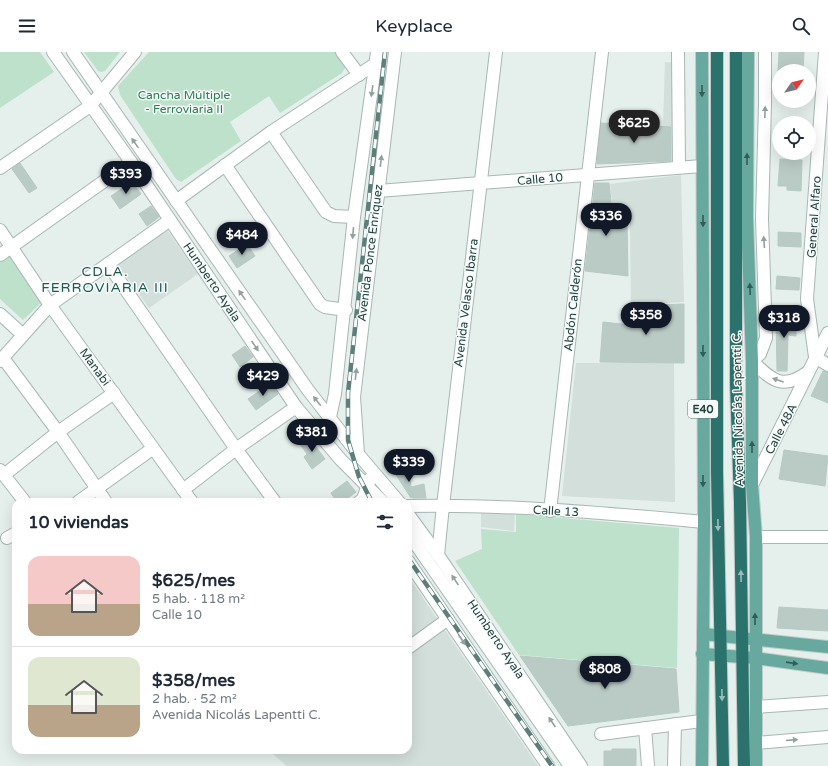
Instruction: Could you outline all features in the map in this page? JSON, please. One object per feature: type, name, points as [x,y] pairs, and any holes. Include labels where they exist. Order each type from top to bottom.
[{"type":"highway","name":"Avenida Nicolás Lapentti C.","points":[[716,52],[717,472],[723,766]]},
{"type":"highway","name":"Avenida Nicolás Lapentti C.","points":[[736,52],[741,177],[736,376],[740,502],[744,766]]},
{"type":"main road","name":"E40","points":[[702,52],[704,522],[701,721],[702,766]]},
{"type":"main road","name":"Avenida Nicolás Lapentti C.","points":[[748,52],[741,177],[752,361],[752,485],[756,537],[756,766]]},
{"type":"main road","points":[[702,634],[828,647]]},
{"type":"main road","points":[[702,654],[755,658],[828,668]]},
{"type":"street","name":"Humberto Ayala","points":[[53,52],[131,162],[296,407],[321,438],[379,498]]},
{"type":"street","points":[[0,168],[90,106],[135,52]]},
{"type":"street","points":[[342,52],[359,75]]},
{"type":"street","name":"Avenida Ponce Enriquez","points":[[321,438],[330,417],[335,394],[346,310],[354,217],[377,52]]},
{"type":"street","name":"Avenida Ponce Enriquez","points":[[358,454],[354,397],[395,52]]},
{"type":"street","name":"Avenida Velasco Ibarra","points":[[438,555],[442,506],[496,52]]},
{"type":"street","name":"Abdón Calderón","points":[[550,511],[602,52]]},
{"type":"street","points":[[678,52],[679,167]]},
{"type":"street","points":[[765,52],[762,219],[766,338],[760,354],[752,361],[766,374],[781,383],[791,382],[808,372]]},
{"type":"street","name":"General Alfaro","points":[[815,357],[808,299],[825,52]]},
{"type":"street","name":"Humberto Ayala","points":[[76,53],[100,94],[308,390],[373,473],[395,498]]},
{"type":"street","points":[[176,201],[271,132],[375,64]]},
{"type":"street","points":[[271,132],[326,212],[334,216],[354,217]]},
{"type":"street","points":[[0,255],[131,162]]},
{"type":"street","points":[[225,165],[320,304],[324,307],[346,310]]},
{"type":"street","name":"Calle 10","points":[[378,191],[702,166]]},
{"type":"street","points":[[103,498],[58,432],[2,359],[50,305],[170,220]]},
{"type":"street","name":"Manabi","points":[[0,230],[50,305],[114,393],[152,449],[189,498]]},
{"type":"street","points":[[108,264],[236,449],[272,498]]},
{"type":"street","points":[[0,314],[23,335]]},
{"type":"street","name":"Calle 48A","points":[[752,485],[793,406],[815,357],[828,333]]},
{"type":"street","points":[[815,357],[828,365]]},
{"type":"street","points":[[21,498],[3,478],[58,432],[114,393]]},
{"type":"street","points":[[183,490],[236,449],[296,407]]},
{"type":"street","points":[[83,498],[152,449]]},
{"type":"street","points":[[351,470],[358,454]]},
{"type":"street","points":[[364,498],[367,485],[373,473]]},
{"type":"street","name":"Calle 13","points":[[412,506],[550,511],[704,522]]},
{"type":"street","name":"Humberto Ayala","points":[[412,519],[438,555],[582,766]]},
{"type":"street","points":[[756,537],[828,537]]},
{"type":"street","name":"Humberto Ayala","points":[[412,539],[570,766]]},
{"type":"street","points":[[412,568],[548,766]]},
{"type":"street","points":[[412,645],[448,619]]},
{"type":"street","points":[[756,708],[828,702]]},
{"type":"street","points":[[602,734],[701,721]]},
{"type":"street","points":[[674,766],[675,724]]},
{"type":"street","points":[[645,728],[648,766]]},
{"type":"street","points":[[756,743],[828,737]]},
{"type":"shaded area","points":[[665,62],[676,63],[673,127],[663,127]]},
{"type":"shaded area","points":[[681,175],[684,302],[631,305],[630,221],[614,220],[610,184]]},
{"type":"shaded area","points":[[165,227],[198,274],[149,308],[116,262]]},
{"type":"shaded area","points":[[576,363],[674,363],[675,502],[562,496]]},
{"type":"shaded area","points":[[481,512],[515,514],[514,531],[481,527]]},
{"type":"shaded area","points":[[412,582],[538,766],[287,766],[273,754],[412,754]]},
{"type":"green space","points":[[0,52],[40,52],[54,72],[0,108]]},
{"type":"green space","points":[[84,52],[120,52],[105,71],[101,72],[98,71]]},
{"type":"green space","name":"Cancha Múltiple - Ferroviaria II","points":[[149,52],[335,52],[345,68],[342,73],[280,113],[269,96],[230,122],[241,141],[181,182],[176,179],[120,95],[118,86]]},
{"type":"green space","points":[[11,254],[45,299],[23,320],[0,299],[0,262]]},
{"type":"green space","points":[[516,514],[679,528],[677,668],[519,655],[455,561],[482,549],[481,529],[516,532]]},
{"type":"building","points":[[779,52],[804,52],[803,64],[778,64]]},
{"type":"building","points":[[601,123],[671,127],[671,161],[597,164]]},
{"type":"building","points":[[780,160],[802,160],[801,191],[787,190],[787,186],[778,186]]},
{"type":"building","points":[[20,163],[37,188],[29,193],[12,169]]},
{"type":"building","points":[[132,182],[141,194],[120,209],[111,196]]},
{"type":"building","points":[[595,183],[609,183],[613,221],[627,222],[628,276],[585,271]]},
{"type":"building","points":[[151,206],[159,217],[147,226],[139,214]]},
{"type":"building","points":[[778,232],[801,233],[801,247],[778,246]]},
{"type":"building","points":[[247,244],[255,256],[237,268],[229,256]]},
{"type":"building","points":[[777,276],[800,278],[799,290],[776,289]]},
{"type":"building","points":[[684,304],[684,363],[600,362],[603,322],[631,325],[631,306]]},
{"type":"building","points":[[776,316],[796,316],[796,336],[788,335],[787,371],[777,371]]},
{"type":"building","points":[[245,346],[253,357],[240,367],[232,355]]},
{"type":"building","points":[[823,371],[828,372],[828,403],[811,396]]},
{"type":"building","points":[[271,383],[278,394],[256,410],[248,399]]},
{"type":"building","points":[[308,436],[325,459],[312,469],[304,457],[307,454],[299,443]]},
{"type":"building","points":[[784,450],[828,456],[825,486],[779,479]]},
{"type":"building","points":[[409,466],[411,487],[424,484],[426,498],[411,498],[391,467]]},
{"type":"building","points":[[347,481],[356,492],[348,498],[334,498],[331,493]]},
{"type":"building","points":[[779,607],[828,610],[828,631],[777,628]]},
{"type":"building","points":[[520,656],[676,669],[679,712],[568,726]]},
{"type":"building","points":[[612,749],[636,749],[636,766],[604,766],[604,751],[612,751]]},
{"type":"railway","points":[[370,498],[359,477],[348,440],[348,393],[385,52]]},
{"type":"railway","points":[[412,564],[552,766]]},
{"type":"district","name":"CDLA. FERROVIARIA III","points":[[105,280]]}]
